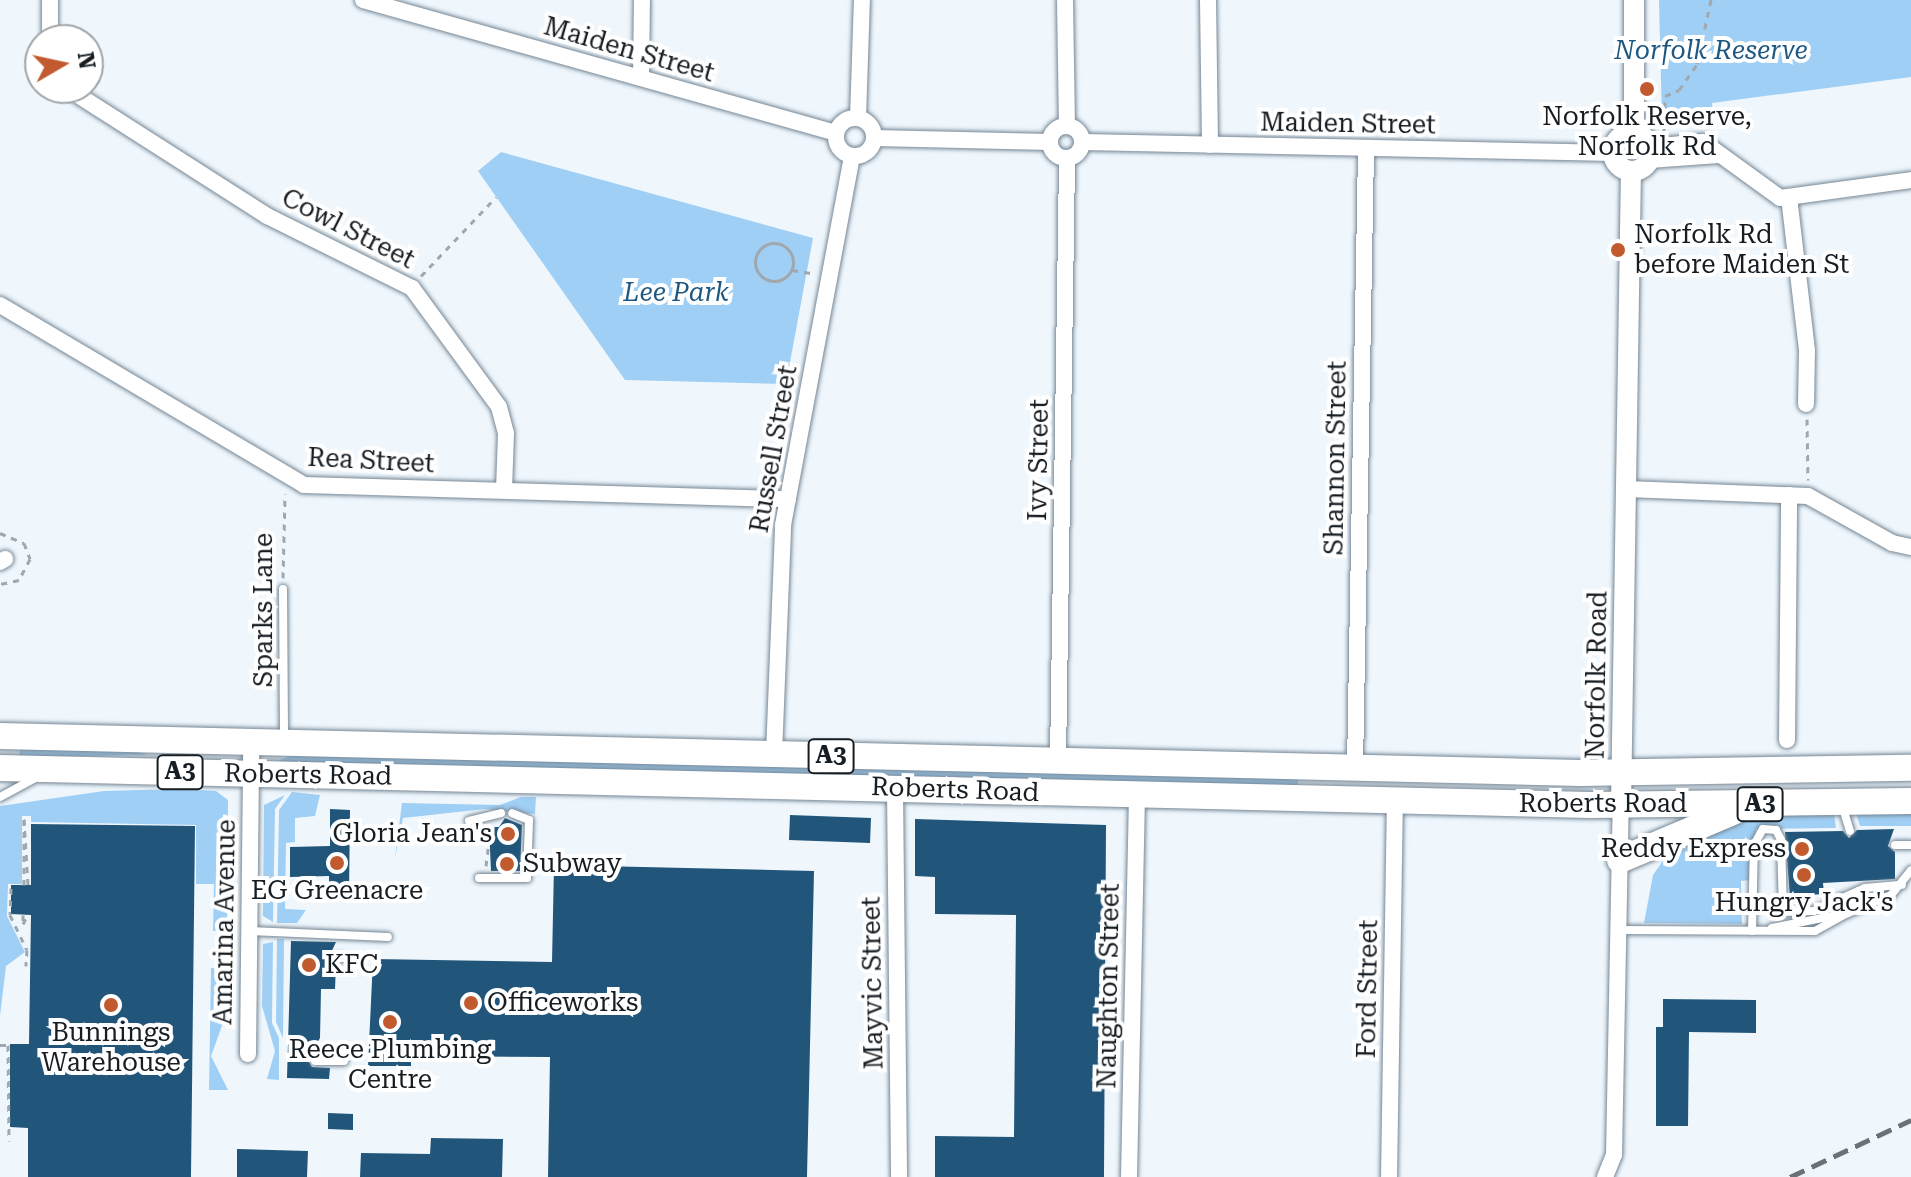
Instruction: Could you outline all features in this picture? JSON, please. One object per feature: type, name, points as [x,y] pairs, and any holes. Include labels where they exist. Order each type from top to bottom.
[{"type":"highway","name":"Roberts Road","points":[[0,736],[1621,773],[1911,768]]},
{"type":"highway","name":"Roberts Road","points":[[0,768],[1621,805],[1911,801]]},
{"type":"highway","points":[[1620,860],[1659,838],[1755,804]]},
{"type":"street","points":[[50,0],[50,24]]},
{"type":"street","name":"Maiden Street","points":[[363,0],[398,5],[836,133]]},
{"type":"street","points":[[641,78],[642,0]]},
{"type":"street","points":[[862,0],[858,118],[874,138]]},
{"type":"street","points":[[1050,142],[1053,152],[1067,159],[1083,142],[1067,126],[1065,0]]},
{"type":"street","points":[[1208,0],[1210,145]]},
{"type":"street","points":[[1634,0],[1641,126],[1655,147]]},
{"type":"street","name":"Cowl Street","points":[[92,104],[267,216],[412,288],[499,407],[506,433],[504,490]]},
{"type":"street","points":[[858,118],[844,121],[836,133],[839,149],[852,157],[867,152],[874,138]]},
{"type":"street","points":[[874,138],[1050,142],[1067,126]]},
{"type":"street","points":[[1641,126],[1621,136],[1613,153],[1631,171],[1655,147],[1696,140],[1771,196],[1789,197],[1911,180]]},
{"type":"street","name":"Maiden Street","points":[[1083,142],[1613,153]]},
{"type":"street","name":"Shannon Street","points":[[1355,768],[1366,148]]},
{"type":"street","name":"Russell Street","points":[[774,754],[779,563],[788,499],[832,277],[852,157]]},
{"type":"street","name":"Ivy Street","points":[[1058,761],[1067,159]]},
{"type":"street","name":"Norfolk Road","points":[[1605,1177],[1614,1155],[1631,171]]},
{"type":"street","points":[[1789,197],[1807,351],[1806,404]]},
{"type":"street","name":"Rea Street","points":[[0,305],[287,478],[312,486],[788,499]]},
{"type":"street","points":[[1627,489],[1808,496],[1911,547]]},
{"type":"street","points":[[1787,740],[1789,495]]},
{"type":"street","name":"Amarina Avenue","points":[[248,1054],[251,743]]},
{"type":"street","name":"Mayvic Street","points":[[895,789],[899,1177]]},
{"type":"street","name":"Naughton Street","points":[[1129,1177],[1137,796]]},
{"type":"street","name":"Ford Street","points":[[1389,1177],[1395,801]]},
{"type":"lane","name":"Sparks Lane","points":[[283,589],[284,743]]},
{"type":"lane","points":[[0,797],[52,769]]},
{"type":"lane","points":[[1841,802],[1850,831]]},
{"type":"lane","points":[[469,821],[501,813]]},
{"type":"lane","points":[[479,878],[527,878],[529,820],[512,813]]},
{"type":"lane","points":[[1752,931],[1754,845],[1763,829],[1776,830],[1781,840],[1783,912],[1814,911],[1841,897],[1902,885]]},
{"type":"lane","points":[[1895,845],[1911,845]]},
{"type":"lane","points":[[1618,930],[1815,931],[1902,885],[1911,870]]},
{"type":"lane","points":[[1841,897],[1848,913]]},
{"type":"lane","points":[[249,931],[388,937]]},
{"type":"lane","points":[[315,1061],[344,1061]]},
{"type":"path","points":[[1655,147],[1664,119],[1665,96],[1679,90],[1697,64],[1711,0]]},
{"type":"path","points":[[1641,126],[1664,119]]},
{"type":"path","points":[[412,288],[496,197]]},
{"type":"path","points":[[769,242],[782,244],[791,252],[792,270],[783,279],[763,278],[756,254],[769,242]]},
{"type":"path","points":[[792,270],[832,277]]},
{"type":"path","points":[[1806,404],[1808,496]]},
{"type":"path","name":"Sparks Lane","points":[[283,589],[287,478]]},
{"type":"path","points":[[26,885],[24,819],[26,885]]},
{"type":"path","points":[[479,867],[486,867],[489,841]]},
{"type":"path","points":[[11,888],[10,915],[27,950],[26,966]]},
{"type":"path","points":[[0,1045],[8,1045],[9,1141]]},
{"type":"green space","name":"Norfolk Reserve","points":[[1659,0],[1911,0],[1911,77],[1712,103],[1714,122],[1662,123]]},
{"type":"green space","name":"Lee Park","points":[[501,152],[813,238],[786,384],[625,380],[478,171]]},
{"type":"green space","points":[[20,747],[133,750],[147,755],[19,757]]},
{"type":"green space","points":[[294,754],[1298,777],[1298,787],[273,763]]},
{"type":"green space","points":[[104,791],[216,791],[228,800],[227,931],[213,931],[214,884],[196,884],[196,825],[31,822],[31,816],[22,816],[22,884],[8,884],[7,916],[25,952],[6,966],[0,1016],[0,806]]},
{"type":"green space","points":[[292,792],[320,795],[315,816],[295,818],[295,842],[286,843],[285,909],[306,910],[297,923],[277,923],[279,810]]},
{"type":"green space","points":[[285,795],[275,809],[273,922],[263,916],[264,805]]},
{"type":"green space","points":[[521,797],[536,797],[535,814],[485,809],[403,818],[395,858],[402,803],[500,805]]},
{"type":"green space","points":[[1911,812],[1911,826],[1860,826],[1856,813]]},
{"type":"green space","points":[[1834,813],[1836,828],[1756,829],[1751,880],[1741,881],[1742,924],[1644,923],[1653,875],[1671,849],[1740,818]]},
{"type":"green space","points":[[277,939],[284,939],[283,1038],[276,1022]]},
{"type":"green space","points":[[273,942],[272,1023],[279,1038],[279,1080],[267,1079],[275,1051],[262,1006],[263,944]]},
{"type":"green space","points":[[211,968],[228,968],[227,1012],[211,1056],[228,1090],[209,1090]]},
{"type":"building","points":[[330,809],[350,810],[349,895],[329,894],[329,876],[290,877],[290,847],[330,846]]},
{"type":"building","points":[[790,815],[871,818],[870,843],[789,840]]},
{"type":"building","points":[[505,818],[522,825],[520,871],[491,871],[489,827],[499,827]]},
{"type":"building","points":[[915,819],[1106,825],[1104,1177],[935,1177],[935,1136],[1014,1137],[1016,915],[935,914],[935,877],[915,876]]},
{"type":"building","name":"Bunnings Warehouse","points":[[31,824],[195,826],[191,1177],[28,1177],[28,1128],[10,1127],[10,1044],[29,1044],[31,915],[11,914],[11,885],[31,885]]},
{"type":"building","points":[[1894,829],[1888,846],[1895,852],[1895,879],[1823,883],[1824,894],[1809,895],[1809,904],[1790,898],[1785,832],[1843,831],[1849,838],[1857,830]]},
{"type":"building","points":[[554,865],[814,871],[807,1177],[548,1177],[550,1057],[411,1056],[411,1066],[368,1066],[373,959],[552,962]]},
{"type":"building","points":[[291,941],[336,942],[329,957],[336,965],[335,989],[321,989],[320,1038],[308,1060],[312,1067],[330,1068],[329,1079],[287,1078]]},
{"type":"building","points":[[1663,999],[1756,1000],[1756,1033],[1689,1032],[1688,1126],[1656,1126],[1656,1027],[1663,1027]]},
{"type":"building","points":[[328,1113],[353,1114],[353,1130],[328,1129]]},
{"type":"building","points":[[431,1138],[503,1139],[502,1177],[360,1177],[361,1153],[430,1154]]},
{"type":"building","points":[[237,1149],[308,1151],[307,1177],[237,1177]]},
{"type":"railway","points":[[1790,1177],[1911,1120]]},
{"type":"place","name":"Norfolk Reserve, Norfolk Rd","points":[[1647,89]]},
{"type":"place","name":"Norfolk Rd before Maiden St","points":[[1618,250]]},
{"type":"place","name":"Gloria Jean's","points":[[508,834]]},
{"type":"place","name":"Reddy Express","points":[[1802,849]]},
{"type":"place","name":"EG Greenacre","points":[[337,863]]},
{"type":"place","name":"Subway","points":[[507,864]]},
{"type":"place","name":"Hungry Jack's","points":[[1804,875]]},
{"type":"place","name":"KFC","points":[[309,965]]},
{"type":"place","name":"Officeworks","points":[[471,1003]]},
{"type":"place","name":"Bunnings Warehouse","points":[[111,1005]]},
{"type":"place","name":"Reece Plumbing Centre","points":[[390,1022]]}]
